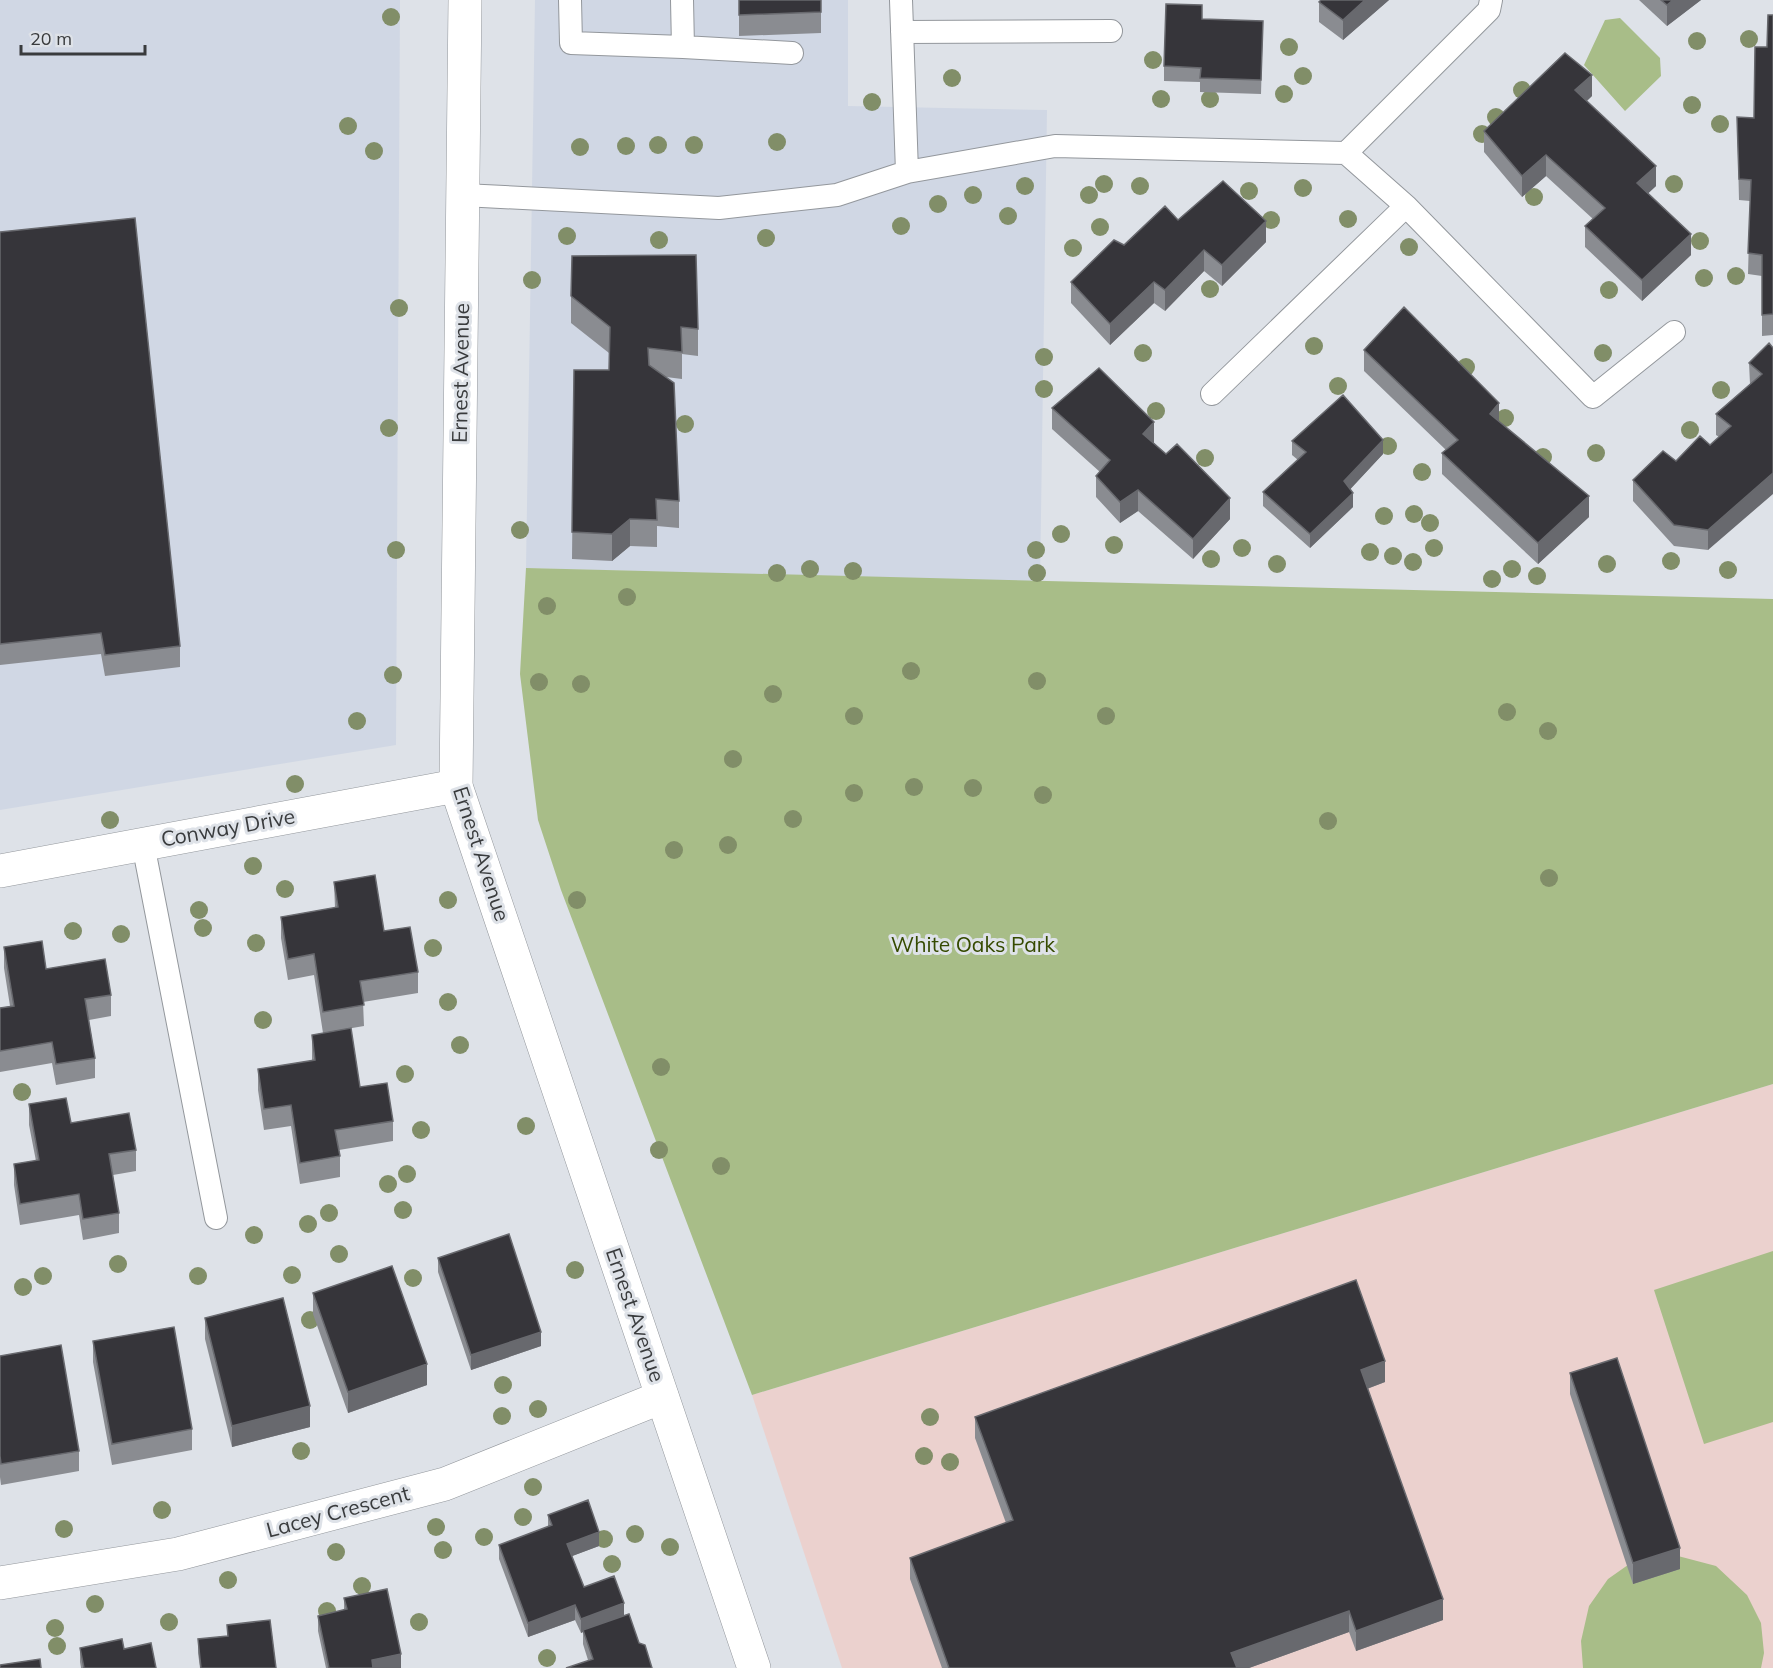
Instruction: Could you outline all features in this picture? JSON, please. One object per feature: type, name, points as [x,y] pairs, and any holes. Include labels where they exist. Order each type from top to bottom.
[{"type":"street","name":"Ernest Avenue","points":[[465,0],[456,786],[754,1668]]},
{"type":"street","name":"Conway Drive","points":[[0,871],[456,786]]},
{"type":"street","name":"Lacey Crescent","points":[[0,1583],[178,1554],[445,1484],[662,1397]]},
{"type":"lane","points":[[570,0],[571,43],[792,53]]},
{"type":"lane","points":[[682,0],[683,47]]},
{"type":"lane","points":[[901,0],[906,172]]},
{"type":"lane","points":[[1346,153],[1489,10],[1491,0]]},
{"type":"lane","points":[[902,32],[1111,31]]},
{"type":"lane","points":[[463,195],[719,208],[837,195],[906,172],[1055,146],[1346,153],[1406,206],[1593,398],[1674,332]]},
{"type":"lane","points":[[1212,394],[1406,206]]},
{"type":"lane","points":[[143,844],[216,1218]]},
{"type":"shaded area","points":[[0,0],[400,0],[396,745],[0,810]]},
{"type":"shaded area","points":[[535,0],[848,0],[848,106],[1047,110],[1040,582],[526,568]]},
{"type":"shaded area","points":[[1773,1084],[1773,1668],[842,1668],[752,1395]]},
{"type":"green space","points":[[1620,18],[1660,58],[1661,76],[1625,111],[1584,65],[1605,20]]},
{"type":"green space","name":"White Oaks Park","points":[[526,568],[1773,599],[1773,1084],[752,1395],[561,890],[538,820],[520,674]]},
{"type":"green space","points":[[1773,1251],[1773,1422],[1704,1444],[1654,1290]]},
{"type":"green space","points":[[1678,1556],[1716,1566],[1747,1595],[1761,1623],[1764,1653],[1761,1668],[1583,1668],[1581,1641],[1589,1606],[1608,1579],[1635,1560]]},
{"type":"building","points":[[739,0],[821,0],[821,12],[739,15]]},
{"type":"building","points":[[1321,0],[1365,0],[1343,20],[1319,2]]},
{"type":"building","points":[[1661,0],[1673,0],[1667,5]]},
{"type":"building","points":[[1166,4],[1202,5],[1202,19],[1263,21],[1261,80],[1200,78],[1201,68],[1164,66]]},
{"type":"building","points":[[1768,15],[1773,15],[1773,314],[1762,315],[1762,255],[1748,253],[1751,180],[1739,179],[1737,117],[1754,118],[1755,47],[1767,47]]},
{"type":"building","points":[[1565,53],[1592,75],[1575,90],[1656,166],[1637,183],[1691,234],[1642,280],[1585,226],[1605,208],[1546,155],[1522,176],[1484,131]]},
{"type":"building","points":[[1223,181],[1266,221],[1222,265],[1204,250],[1165,290],[1154,282],[1110,324],[1071,282],[1114,240],[1124,245],[1165,206],[1178,220]]},
{"type":"building","points":[[135,218],[180,646],[105,655],[101,633],[0,644],[0,232]]},
{"type":"building","points":[[696,255],[698,329],[681,327],[682,352],[648,348],[649,365],[674,383],[679,501],[656,499],[657,520],[630,519],[612,534],[572,532],[574,370],[609,370],[610,327],[571,296],[572,256]]},
{"type":"building","points":[[1404,307],[1499,403],[1490,414],[1589,496],[1538,543],[1442,453],[1458,440],[1364,350]]},
{"type":"building","points":[[1769,343],[1773,348],[1773,473],[1708,530],[1674,525],[1633,480],[1663,451],[1676,461],[1700,436],[1710,445],[1731,426],[1716,414],[1762,374],[1749,363]]},
{"type":"building","points":[[1099,368],[1154,422],[1143,434],[1166,454],[1177,444],[1230,498],[1193,539],[1138,490],[1120,502],[1096,476],[1110,460],[1052,408]]},
{"type":"building","points":[[1343,395],[1383,440],[1344,481],[1353,493],[1310,534],[1263,492],[1306,452],[1292,441]]},
{"type":"building","points":[[375,875],[384,931],[410,927],[418,972],[360,981],[364,1005],[323,1012],[314,954],[288,959],[281,917],[338,907],[334,882]]},
{"type":"building","points":[[42,941],[46,969],[105,959],[111,995],[85,999],[95,1058],[56,1064],[52,1042],[0,1051],[0,1008],[14,1006],[4,947]]},
{"type":"building","points":[[351,1028],[360,1087],[387,1083],[393,1121],[335,1130],[340,1156],[300,1163],[291,1105],[264,1109],[258,1069],[315,1060],[312,1035]]},
{"type":"building","points":[[66,1098],[71,1123],[129,1113],[136,1150],[109,1154],[119,1213],[83,1219],[79,1194],[20,1204],[14,1164],[39,1160],[29,1104]]},
{"type":"building","points":[[509,1234],[541,1332],[471,1355],[438,1258]]},
{"type":"building","points":[[392,1266],[427,1364],[348,1392],[313,1293]]},
{"type":"building","points":[[1356,1280],[1385,1361],[1361,1370],[1443,1599],[1356,1631],[1349,1611],[1231,1653],[1237,1668],[949,1668],[910,1558],[1013,1520],[975,1417]]},
{"type":"building","points":[[283,1298],[310,1406],[232,1426],[205,1318]]},
{"type":"building","points":[[174,1327],[192,1429],[112,1444],[93,1341]]},
{"type":"building","points":[[61,1345],[79,1451],[1,1464],[0,1356]]},
{"type":"building","points":[[1617,1358],[1680,1548],[1633,1563],[1570,1373]]},
{"type":"building","points":[[588,1500],[599,1532],[567,1544],[584,1587],[614,1576],[624,1603],[581,1619],[575,1605],[528,1623],[499,1545],[552,1525],[548,1515]]},
{"type":"building","points":[[387,1589],[401,1654],[372,1660],[373,1668],[329,1668],[318,1616],[347,1609],[344,1598]]},
{"type":"building","points":[[629,1614],[639,1643],[645,1645],[652,1668],[566,1668],[593,1659],[583,1630]]},
{"type":"building","points":[[270,1620],[276,1668],[201,1668],[198,1639],[228,1636],[227,1625]]},
{"type":"building","points":[[122,1639],[124,1649],[151,1643],[156,1668],[84,1668],[80,1648]]},
{"type":"building","points":[[40,1659],[41,1668],[0,1668],[0,1665]]}]
